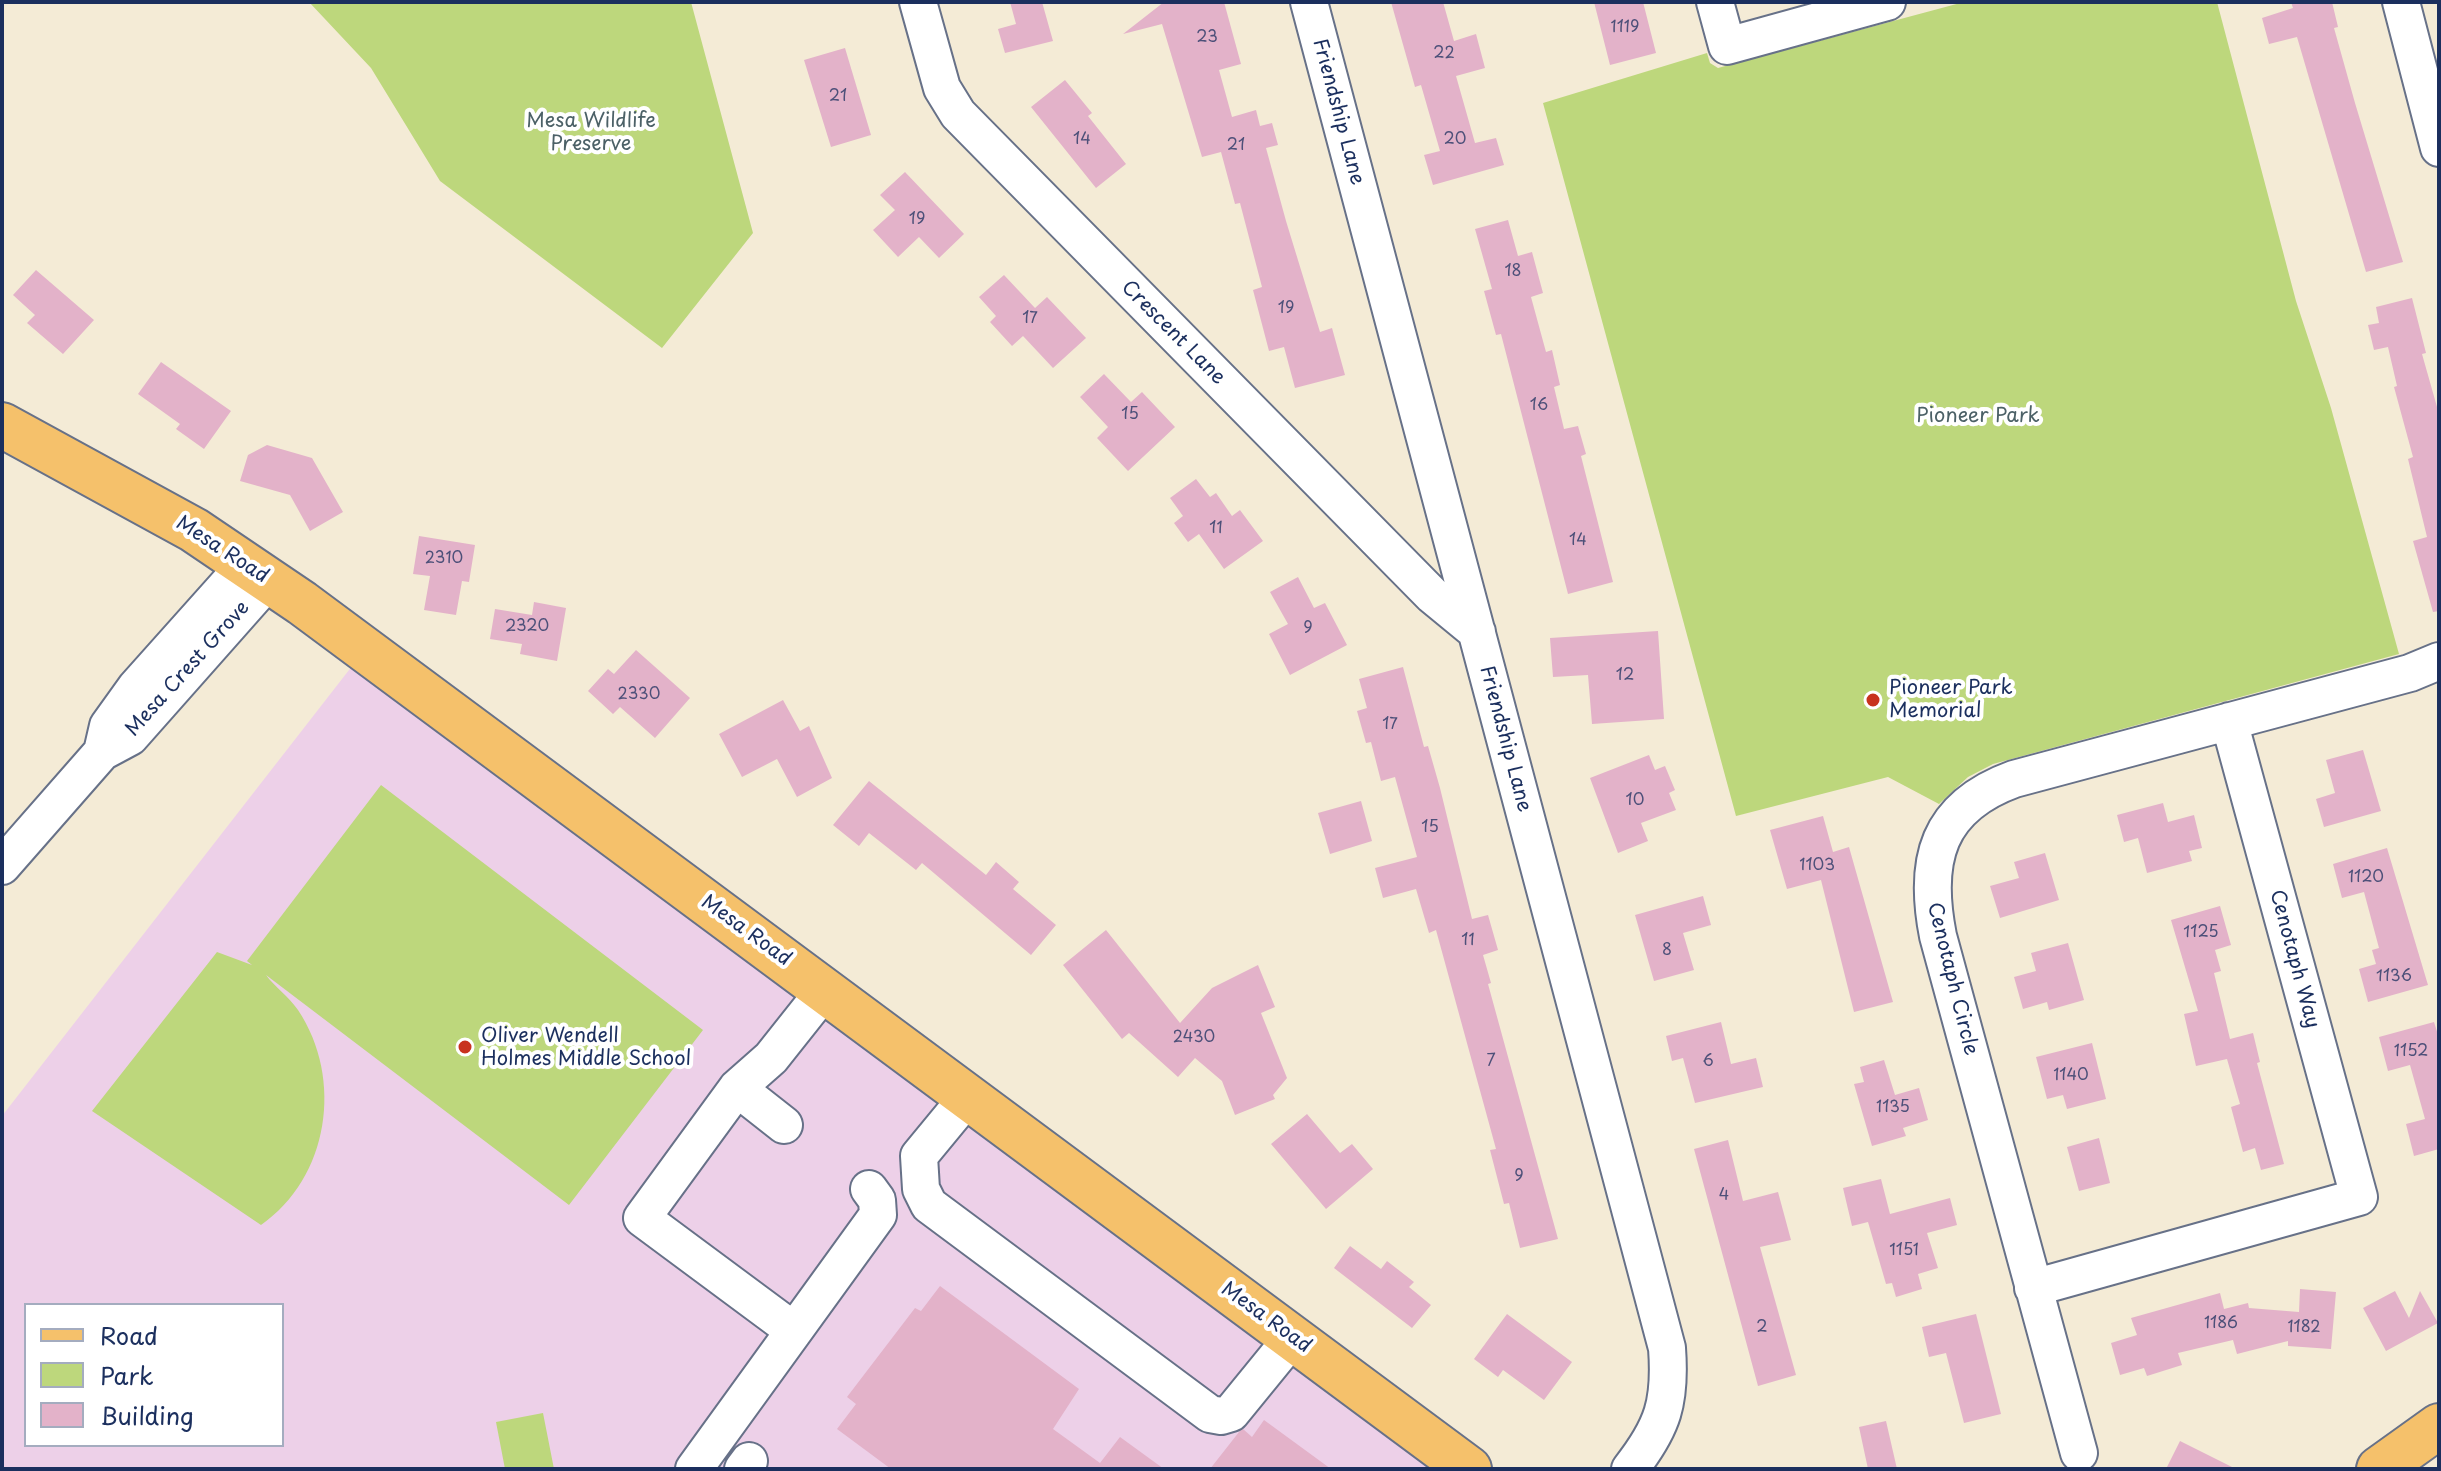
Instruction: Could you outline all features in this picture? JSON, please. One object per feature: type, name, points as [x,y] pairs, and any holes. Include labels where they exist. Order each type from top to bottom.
[{"type":"main road","name":"Mesa Road","points":[[2,425],[194,530],[257,573],[1469,1469]]},
{"type":"main road","points":[[2379,1469],[2439,1426]]},
{"type":"street","name":"Crescent Lane","points":[[918,2],[942,88],[958,114],[1432,595],[1477,632]]},
{"type":"street","name":"Friendship Lane","points":[[1309,2],[1667,1348],[1668,1396],[1662,1419],[1653,1439],[1630,1469]]},
{"type":"street","points":[[1715,2],[1727,46],[1887,2]]},
{"type":"street","points":[[2401,2],[2439,148]]},
{"type":"street","name":"Mesa Crest Grove","points":[[8,847],[102,752],[130,737],[189,648],[257,573]]},
{"type":"street","name":"Cenotaph Circle","points":[[2079,1453],[1938,936],[1931,901],[1931,875],[1948,825],[1988,788],[2410,673],[2439,661]]},
{"type":"street","name":"Cenotaph Way","points":[[2033,1288],[2363,1206],[2229,721]]},
{"type":"street","points":[[793,1330],[642,1218],[737,1088],[771,1058],[825,990]]},
{"type":"street","points":[[737,1088],[784,1125]]},
{"type":"street","points":[[966,1099],[919,1156],[921,1189],[929,1205],[1210,1414],[1221,1416],[1231,1413],[1293,1337]]},
{"type":"street","points":[[694,1469],[878,1215],[877,1200],[869,1189]]},
{"type":"shaded area","name":"Oliver Wendell Holmes Middle School","points":[[356,661],[1441,1469],[2,1469],[2,1116]]},
{"type":"green space","name":"Mesa Wildlife Preserve","points":[[309,2],[691,2],[753,233],[662,348],[440,181],[371,68]]},
{"type":"green space","name":"Pioneer Park","points":[[1964,2],[2217,2],[2296,301],[2331,408],[2399,654],[1993,764],[1968,777],[1939,804],[1888,777],[1736,816],[1543,103],[1707,53],[1710,63],[1718,68]]},
{"type":"green space","points":[[381,785],[703,1030],[569,1205],[266,975],[298,1010],[312,1037],[321,1066],[324,1096],[322,1126],[315,1155],[302,1181],[284,1205],[261,1225],[92,1111],[217,952],[252,965],[247,961]]},
{"type":"green space","points":[[543,1413],[554,1469],[505,1469],[496,1422]]},
{"type":"building","points":[[1010,2],[1042,2],[1053,41],[1005,53],[998,29],[1016,24]]},
{"type":"building","points":[[1164,2],[1224,2],[1241,64],[1219,70],[1232,117],[1256,110],[1260,126],[1272,123],[1278,145],[1266,148],[1286,221],[1320,332],[1332,328],[1345,375],[1295,388],[1284,347],[1269,351],[1253,290],[1262,287],[1240,203],[1235,204],[1221,152],[1202,157],[1162,24],[1123,34]]},
{"type":"building","points":[[1391,2],[1443,2],[1454,41],[1476,34],[1485,68],[1456,76],[1475,143],[1496,138],[1504,165],[1433,185],[1424,155],[1440,151],[1421,85],[1415,87]]},
{"type":"building","points":[[1594,2],[1643,2],[1656,53],[1610,65]]},
{"type":"building","points":[[2291,2],[2332,2],[2338,27],[2334,28],[2403,262],[2366,272],[2297,37],[2269,44],[2262,18],[2293,8]]},
{"type":"building","points":[[845,48],[871,135],[831,147],[804,60]]},
{"type":"building","points":[[1065,80],[1092,113],[1088,116],[1126,164],[1096,188],[1031,107]]},
{"type":"building","points":[[905,172],[964,234],[939,258],[919,237],[898,257],[873,230],[895,210],[880,195]]},
{"type":"building","points":[[1508,220],[1518,256],[1532,252],[1543,293],[1531,297],[1546,352],[1552,350],[1560,385],[1554,387],[1564,429],[1578,426],[1586,454],[1581,456],[1613,582],[1568,594],[1501,334],[1496,335],[1484,291],[1492,289],[1475,229]]},
{"type":"building","points":[[36,270],[94,320],[63,354],[27,323],[35,315],[13,295]]},
{"type":"building","points":[[1004,275],[1035,308],[1047,297],[1086,338],[1053,368],[1023,336],[1012,346],[990,322],[996,316],[979,297]]},
{"type":"building","points":[[2412,298],[2426,353],[2422,354],[2439,414],[2439,611],[2433,612],[2413,541],[2427,537],[2408,459],[2413,457],[2394,387],[2397,386],[2388,347],[2374,350],[2368,325],[2379,323],[2376,307]]},
{"type":"building","points":[[161,362],[231,411],[204,449],[176,429],[180,424],[138,394]]},
{"type":"building","points":[[1104,374],[1131,402],[1142,392],[1175,427],[1128,471],[1097,438],[1108,427],[1080,397]]},
{"type":"building","points":[[267,445],[312,458],[343,512],[310,531],[290,495],[240,481],[248,455]]},
{"type":"building","points":[[1196,479],[1210,497],[1216,493],[1232,516],[1240,510],[1263,541],[1224,569],[1199,534],[1188,542],[1174,523],[1183,516],[1170,498]]},
{"type":"building","points":[[419,536],[475,545],[469,582],[462,581],[456,615],[424,610],[430,576],[413,574]]},
{"type":"building","points":[[1298,577],[1314,608],[1325,603],[1347,645],[1290,675],[1269,634],[1288,624],[1270,592]]},
{"type":"building","points":[[534,602],[566,608],[557,661],[520,654],[522,644],[490,639],[495,609],[532,615]]},
{"type":"building","points":[[1658,631],[1664,719],[1592,724],[1588,675],[1553,677],[1550,638]]},
{"type":"building","points":[[636,650],[690,698],[655,738],[620,707],[613,714],[588,691],[608,669],[614,674]]},
{"type":"building","points":[[1403,667],[1424,747],[1428,746],[1440,788],[1472,919],[1488,915],[1498,950],[1483,955],[1491,983],[1488,984],[1558,1239],[1520,1248],[1509,1203],[1504,1204],[1490,1150],[1496,1149],[1436,930],[1429,933],[1416,889],[1383,898],[1375,868],[1417,857],[1395,777],[1381,781],[1371,742],[1366,743],[1357,711],[1367,708],[1359,679]]},
{"type":"building","points":[[783,700],[800,731],[809,726],[832,778],[797,797],[777,759],[742,777],[719,734]]},
{"type":"building","points":[[2363,750],[2381,811],[2324,827],[2316,799],[2335,793],[2326,760]]},
{"type":"building","points":[[1649,755],[1655,770],[1665,766],[1675,790],[1669,793],[1676,810],[1641,823],[1648,841],[1618,853],[1590,778]]},
{"type":"building","points":[[869,781],[986,875],[996,862],[1019,882],[1013,889],[1056,925],[1031,955],[922,863],[916,870],[869,833],[859,846],[833,825]]},
{"type":"building","points":[[1361,801],[1372,841],[1330,854],[1318,813]]},
{"type":"building","points":[[2163,803],[2168,822],[2194,815],[2202,848],[2189,851],[2192,861],[2147,873],[2138,838],[2124,842],[2117,815]]},
{"type":"building","points":[[1823,816],[1833,852],[1849,847],[1893,1002],[1854,1012],[1821,880],[1787,889],[1770,830]]},
{"type":"building","points":[[2387,848],[2428,985],[2368,1002],[2359,969],[2376,964],[2372,950],[2379,948],[2364,892],[2342,898],[2333,864]]},
{"type":"building","points":[[2045,853],[2059,900],[2000,918],[1990,886],[2019,878],[2014,862]]},
{"type":"building","points":[[1703,896],[1711,925],[1683,933],[1694,970],[1654,981],[1635,915]]},
{"type":"building","points":[[2220,906],[2231,945],[2215,950],[2221,971],[2214,973],[2230,1039],[2253,1033],[2260,1062],[2257,1063],[2284,1164],[2261,1170],[2255,1148],[2243,1152],[2231,1107],[2240,1104],[2227,1059],[2196,1066],[2184,1014],[2198,1011],[2171,920]]},
{"type":"building","points":[[1106,930],[1180,1023],[1212,988],[1258,965],[1275,1007],[1261,1013],[1287,1078],[1273,1095],[1275,1099],[1235,1115],[1222,1081],[1195,1058],[1178,1077],[1129,1033],[1122,1039],[1063,965]]},
{"type":"building","points":[[2068,943],[2084,1000],[2049,1010],[2047,1002],[2023,1009],[2014,977],[2036,971],[2031,953]]},
{"type":"building","points":[[1721,1022],[1731,1064],[1756,1058],[1763,1087],[1695,1103],[1683,1058],[1672,1061],[1666,1036]]},
{"type":"building","points":[[2434,1022],[2439,1038],[2439,1149],[2414,1156],[2406,1124],[2425,1119],[2410,1065],[2388,1071],[2379,1037]]},
{"type":"building","points":[[2092,1043],[2106,1099],[2067,1109],[2063,1095],[2047,1099],[2036,1057]]},
{"type":"building","points":[[1884,1060],[1895,1095],[1919,1088],[1928,1120],[1903,1128],[1906,1136],[1872,1146],[1854,1084],[1864,1082],[1860,1067]]},
{"type":"building","points":[[1307,1114],[1340,1153],[1352,1144],[1373,1169],[1326,1209],[1271,1144]]},
{"type":"building","points":[[2099,1138],[2110,1183],[2079,1191],[2067,1147]]},
{"type":"building","points":[[1728,1140],[1743,1201],[1778,1192],[1791,1240],[1760,1247],[1796,1375],[1758,1386],[1694,1149]]},
{"type":"building","points":[[1881,1179],[1890,1214],[1950,1198],[1957,1225],[1927,1233],[1938,1268],[1918,1274],[1922,1289],[1896,1297],[1892,1283],[1886,1284],[1868,1222],[1852,1226],[1843,1188]]},
{"type":"building","points":[[1350,1246],[1381,1269],[1387,1261],[1414,1282],[1409,1287],[1431,1305],[1412,1328],[1334,1268]]},
{"type":"building","points":[[940,1286],[1079,1389],[1053,1429],[1100,1463],[1120,1437],[1164,1469],[891,1469],[837,1429],[856,1404],[847,1397],[915,1308],[921,1311]]},
{"type":"building","points":[[2300,1289],[2336,1292],[2331,1349],[2288,1346],[2288,1341],[2237,1354],[2233,1340],[2178,1353],[2182,1365],[2147,1376],[2144,1368],[2120,1375],[2111,1343],[2137,1335],[2131,1318],[2220,1293],[2224,1309],[2248,1303],[2249,1308],[2299,1312]]},
{"type":"building","points":[[2395,1291],[2409,1318],[2420,1291],[2438,1323],[2386,1351],[2363,1308]]},
{"type":"building","points":[[1507,1314],[1572,1362],[1544,1400],[1503,1370],[1498,1377],[1474,1359]]},
{"type":"building","points":[[1976,1314],[2001,1414],[1964,1423],[1946,1353],[1929,1357],[1922,1327]]},
{"type":"building","points":[[1264,1420],[1331,1469],[1210,1469],[1239,1432],[1243,1429],[1252,1437]]},
{"type":"building","points":[[1886,1421],[1897,1469],[1868,1469],[1859,1427]]},
{"type":"building","points":[[2180,1441],[2236,1469],[2166,1469]]},
{"type":"place","name":"Pioneer Park Memorial","points":[[1873,700]]},
{"type":"place","name":"Oliver Wendell Holmes Middle School","points":[[465,1047]]}]
